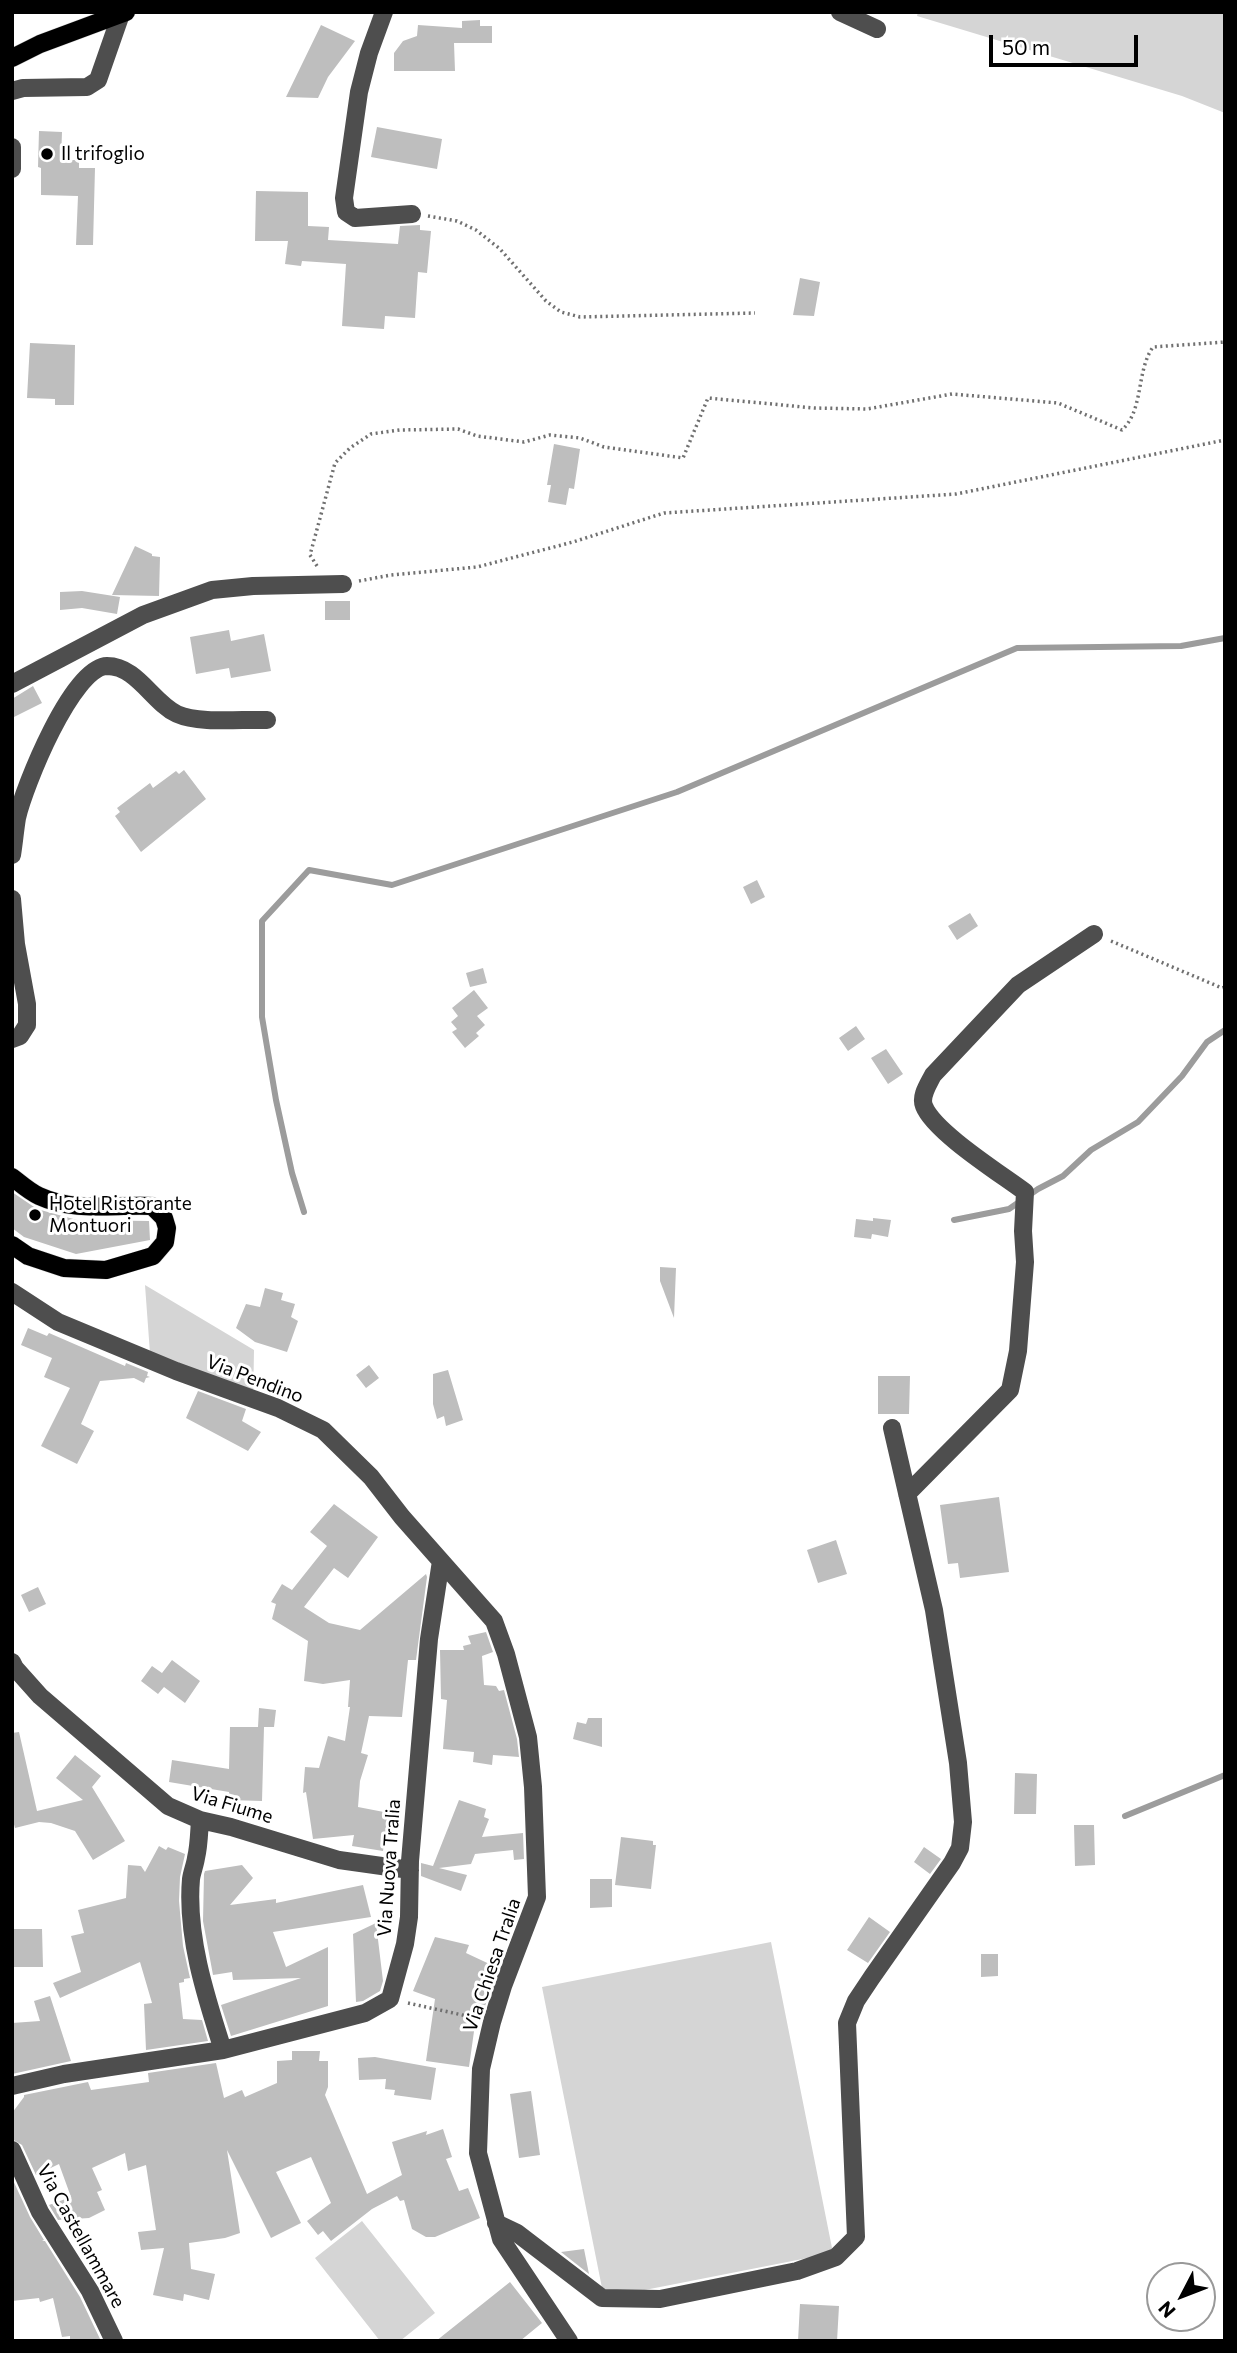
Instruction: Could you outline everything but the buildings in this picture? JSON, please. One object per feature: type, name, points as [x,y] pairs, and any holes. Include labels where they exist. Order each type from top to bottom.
[{"type":"main road","points":[[12,58],[40,44],[124,13]]},
{"type":"main road","points":[[12,1177],[36,1195],[64,1206],[152,1206],[164,1218],[167,1228],[165,1242],[153,1256],[106,1270],[64,1268],[28,1256],[12,1245]]},
{"type":"street","points":[[384,12],[359,92],[344,198],[346,212],[355,218],[412,214]]},
{"type":"street","points":[[840,12],[877,29]]},
{"type":"street","points":[[12,91],[23,88],[88,88],[98,80],[124,13]]},
{"type":"street","points":[[12,147],[12,169]]},
{"type":"street","points":[[12,684],[143,615],[212,590],[253,586],[342,584]]},
{"type":"street","points":[[12,855],[18,817],[36,764],[66,706],[85,679],[96,669],[109,666],[127,671],[175,713],[194,719],[267,720]]},
{"type":"street","points":[[12,899],[16,944],[27,1004],[27,1025],[20,1036],[12,1039]]},
{"type":"street","points":[[907,1494],[1010,1390],[1018,1351],[1025,1262],[1025,1192],[936,1126],[923,1104],[924,1092],[933,1075],[1018,985],[1094,934]]},
{"type":"street","name":"Via Pendino","points":[[12,1292],[58,1322],[176,1371],[278,1408],[323,1430],[371,1477],[441,1561]]},
{"type":"street","points":[[496,2223],[517,2233],[602,2298],[660,2299],[797,2271],[836,2257],[856,2237],[847,2024],[856,2001],[952,1863],[960,1848],[963,1822],[958,1763],[934,1610],[892,1428]]},
{"type":"street","name":"Via Nuova Tralia","points":[[390,1999],[405,1944],[429,1639],[441,1561]]},
{"type":"street","name":"Via Chiesa Tralia","points":[[441,1561],[494,1621],[506,1654],[528,1737],[533,1787],[537,1897],[503,1986],[481,2068],[478,2153],[500,2239],[569,2341]]},
{"type":"street","name":"Via Fiume","points":[[12,1662],[40,1696],[97,1748],[168,1806],[200,1820],[339,1860],[410,1870]]},
{"type":"street","points":[[200,1820],[197,1856],[191,1878],[191,1908],[201,1971],[223,2050]]},
{"type":"street","points":[[12,2085],[64,2074],[223,2050],[365,2013],[390,1999]]},
{"type":"street","name":"Via Castellammare","points":[[12,2150],[40,2212],[90,2291],[114,2341]]},
{"type":"path","points":[[412,214],[457,221],[477,230],[500,249],[546,301],[561,312],[580,317],[755,313]]},
{"type":"path","points":[[1225,342],[1153,347],[1146,358],[1131,422],[1122,430],[1058,403],[951,394],[867,409],[814,408],[708,398],[683,458],[604,447],[580,438],[550,435],[524,442],[477,436],[458,429],[400,430],[371,434],[350,448],[335,463],[310,555],[318,567],[332,572],[342,584],[391,575],[477,567],[573,542],[664,513],[956,494],[1225,440]]},
{"type":"path","points":[[1094,934],[1225,987]]},
{"type":"path","points":[[390,1999],[492,2022]]},
{"type":"shaded area","points":[[918,12],[1225,12],[1225,113],[1182,96],[917,16]]},
{"type":"shaded area","points":[[145,1285],[254,1350],[253,1407],[151,1367]]},
{"type":"shaded area","points":[[771,1942],[833,2253],[604,2298],[542,1987]]},
{"type":"shaded area","points":[[362,2221],[435,2313],[400,2341],[380,2341],[315,2258]]},
{"type":"waterway","points":[[304,1212],[292,1173],[276,1100],[262,1017],[262,921],[309,870],[392,885],[677,792],[1017,648],[1181,646],[1225,638]]},
{"type":"waterway","points":[[954,1220],[1009,1209],[1063,1176],[1091,1150],[1138,1122],[1182,1076],[1207,1042],[1225,1030]]},
{"type":"waterway","points":[[1125,1816],[1225,1775]]},
{"type":"place","name":"Il trifoglio","points":[[47,154]]},
{"type":"place","name":"Hotel Ristorante Montuori","points":[[35,1215]]}]
